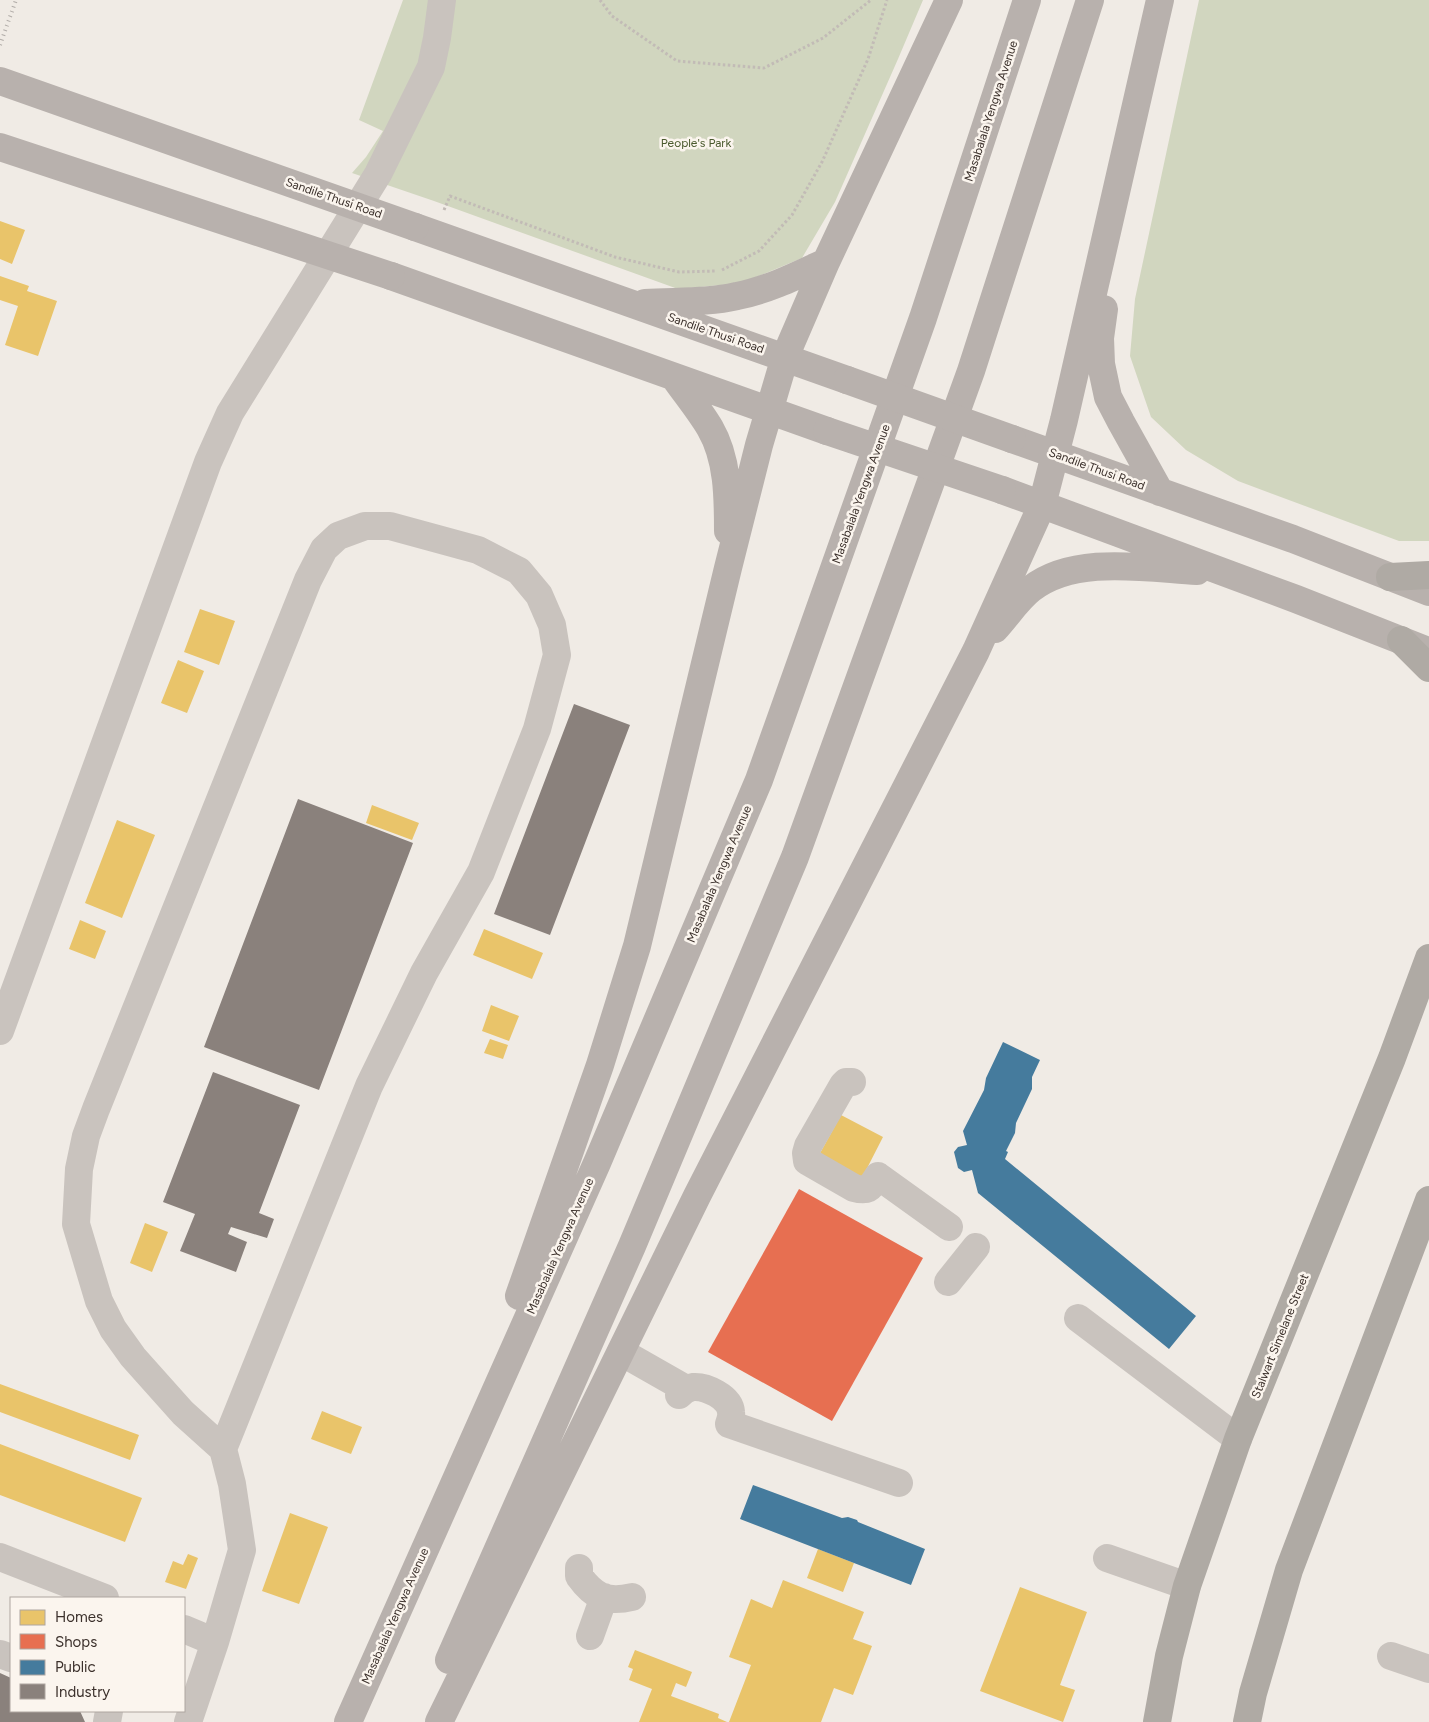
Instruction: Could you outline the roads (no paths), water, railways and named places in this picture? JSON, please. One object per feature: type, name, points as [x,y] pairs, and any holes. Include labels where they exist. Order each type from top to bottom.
[{"type":"highway","points":[[1390,577],[1429,574]]},
{"type":"highway","points":[[1401,640],[1429,668]]},
{"type":"highway","name":"Stalwart Simelane Street","points":[[1157,1722],[1169,1656],[1187,1586],[1238,1439],[1392,1058],[1429,958]]},
{"type":"highway","points":[[1247,1722],[1253,1693],[1289,1570],[1429,1200]]},
{"type":"main road","points":[[342,1722],[422,1518],[513,1316],[600,1064],[636,946],[728,568],[769,410],[785,358],[826,262],[949,0]]},
{"type":"main road","name":"Masabalala Yengwa Avenue","points":[[348,1722],[596,1163],[759,780],[923,318],[1027,0]]},
{"type":"main road","points":[[422,1722],[632,1246],[795,857],[971,371],[1090,0]]},
{"type":"main road","points":[[439,1722],[697,1196],[976,651],[1042,505],[1056,454],[1160,0]]},
{"type":"main road","name":"Sandile Thusi Road","points":[[0,81],[1056,454],[1293,539],[1429,592]]},
{"type":"main road","points":[[0,146],[390,276],[827,431],[1002,490],[1226,573],[1429,652]]},
{"type":"main road","points":[[1121,168],[1100,338],[1101,364],[1108,397],[1160,492]]},
{"type":"main road","points":[[632,303],[719,299],[738,296],[792,278],[826,262]]},
{"type":"main road","points":[[674,377],[710,429],[724,465],[728,505],[728,568]]},
{"type":"main road","points":[[976,651],[1030,589],[1066,570],[1112,566],[1226,573]]},
{"type":"lane","points":[[0,1031],[208,462],[230,413],[378,174],[431,67],[442,0]]},
{"type":"lane","points":[[188,1722],[215,1642],[242,1550],[232,1484],[223,1449],[183,1413],[133,1357],[114,1329],[99,1301],[76,1224],[80,1169],[86,1136],[96,1109],[312,572],[324,549],[338,536],[365,526],[390,526],[478,550],[519,571],[540,595],[552,625],[557,655],[537,729],[481,872],[424,973],[369,1086],[223,1449]]},
{"type":"lane","points":[[852,1082],[846,1082],[842,1085],[808,1146],[806,1153],[808,1161],[854,1188],[861,1190],[871,1187],[878,1176],[949,1227]]},
{"type":"lane","points":[[948,1282],[976,1247]]},
{"type":"lane","points":[[1078,1318],[1238,1439]]},
{"type":"lane","points":[[621,1352],[682,1392],[694,1387],[714,1392],[728,1403],[732,1412],[729,1424],[899,1483]]},
{"type":"lane","points":[[0,1557],[102,1597]]},
{"type":"lane","points":[[1107,1558],[1187,1586]]},
{"type":"lane","points":[[579,1568],[579,1576],[597,1595],[617,1601],[632,1597]]},
{"type":"lane","points":[[590,1636],[604,1597]]},
{"type":"lane","points":[[185,1629],[215,1642]]},
{"type":"lane","points":[[1391,1656],[1429,1668]]},
{"type":"railway","points":[[0,45],[16,0]]},
{"type":"park label","name":"People's Park","points":[[696,143]]}]
